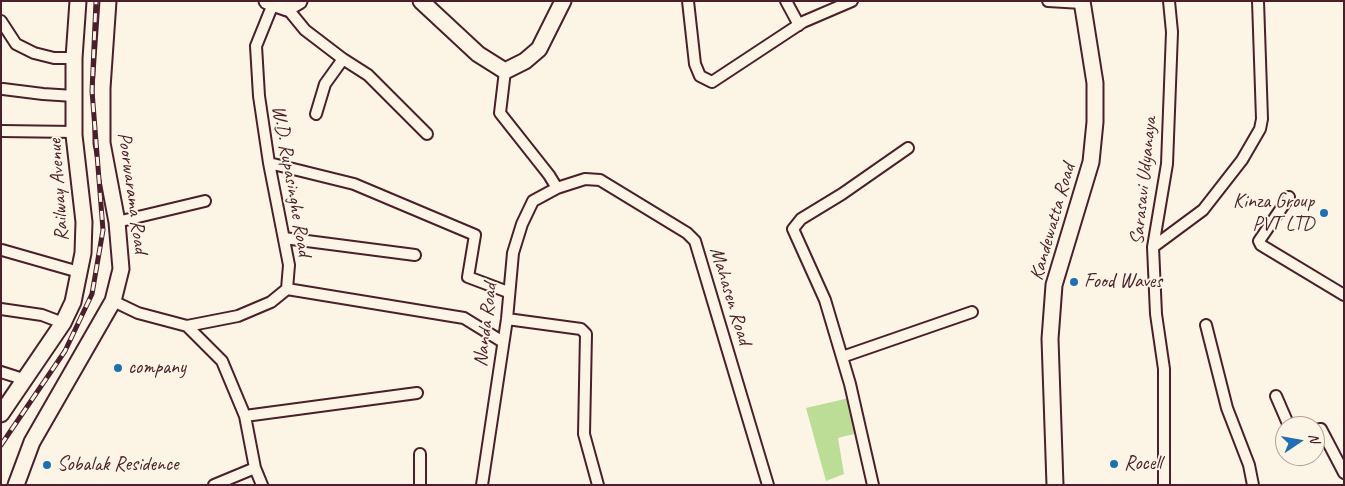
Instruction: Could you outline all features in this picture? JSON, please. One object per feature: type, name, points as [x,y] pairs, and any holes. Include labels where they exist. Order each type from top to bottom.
[{"type":"street","name":"Railway Avenue","points":[[1,414],[26,380],[63,323],[73,302],[83,253],[84,222],[74,132],[74,58],[78,1]]},
{"type":"street","name":"Poorwarama Road","points":[[16,485],[32,442],[113,301],[121,269],[117,222],[102,143],[102,88],[108,1]]},
{"type":"street","points":[[421,1],[478,54],[505,71]]},
{"type":"street","points":[[505,71],[525,61],[539,49],[563,1]]},
{"type":"street","points":[[688,1],[695,64],[700,76],[712,82],[799,24],[852,1]]},
{"type":"street","points":[[786,1],[799,24]]},
{"type":"street","points":[[1048,1],[1082,2]]},
{"type":"street","name":"Sarasavi Udyanaya","points":[[1164,485],[1164,369],[1156,314],[1153,247],[1167,164],[1172,32],[1168,1]]},
{"type":"street","points":[[1153,247],[1203,210],[1242,160],[1260,129],[1262,119],[1258,1]]},
{"type":"street","name":"Kandewatta Road","points":[[1055,485],[1050,339],[1054,285],[1091,162],[1095,122],[1095,83],[1082,2]]},
{"type":"street","points":[[280,3],[305,30],[368,75],[428,134]]},
{"type":"street","name":"W.D. Rupasinghe Road","points":[[280,3],[256,46],[259,96],[269,163],[289,265],[286,289]]},
{"type":"street","points":[[1,21],[16,44],[34,53],[54,58],[74,58]]},
{"type":"street","points":[[316,114],[325,84],[344,59]]},
{"type":"street","points":[[505,71],[500,113],[557,188]]},
{"type":"street","points":[[3,89],[74,96]]},
{"type":"street","points":[[1,131],[74,132]]},
{"type":"street","points":[[873,485],[850,384],[825,300],[792,229],[801,219],[842,194],[908,148]]},
{"type":"street","points":[[269,163],[354,184],[475,235],[468,277],[508,292]]},
{"type":"street","name":"Nanda Road","points":[[482,485],[502,342],[507,319],[513,254],[522,224],[533,201],[557,188],[585,178]]},
{"type":"street","name":"Mahasen Road","points":[[585,178],[600,180],[687,233],[695,241],[768,485]]},
{"type":"street","points":[[1289,197],[1259,241],[1261,245],[1344,295]]},
{"type":"street","points":[[117,222],[205,201]]},
{"type":"street","points":[[284,238],[415,255]]},
{"type":"street","points":[[2,250],[79,272]]},
{"type":"street","points":[[113,301],[138,314],[187,326],[238,316],[271,302],[286,289],[464,318],[502,342]]},
{"type":"street","points":[[1,309],[42,315],[63,323]]},
{"type":"street","points":[[842,357],[972,312]]},
{"type":"street","points":[[507,319],[581,329],[586,334],[584,434],[598,485]]},
{"type":"street","points":[[1206,325],[1227,408],[1249,465],[1252,485]]},
{"type":"street","points":[[187,326],[222,361],[245,416],[254,468],[262,485]]},
{"type":"street","points":[[1,372],[26,380]]},
{"type":"street","points":[[245,416],[417,393]]},
{"type":"street","points":[[1276,396],[1285,416]]},
{"type":"street","points":[[1325,437],[1344,473]]},
{"type":"street","points":[[420,454],[420,485]]},
{"type":"street","points":[[214,485],[254,468]]},
{"type":"green space","points":[[849,398],[862,432],[838,438],[844,474],[826,481],[806,408]]},
{"type":"railway","points":[[1,445],[65,351],[92,294],[103,230],[92,91],[96,1]]},
{"type":"place","name":"Kinza Group PVT LTD","points":[[1324,213]]},
{"type":"place","name":"Food Waves","points":[[1074,282]]},
{"type":"place","name":"company","points":[[118,368]]},
{"type":"place","name":"Rocell","points":[[1114,464]]},
{"type":"place","name":"Sobalak Residence","points":[[47,465]]}]
